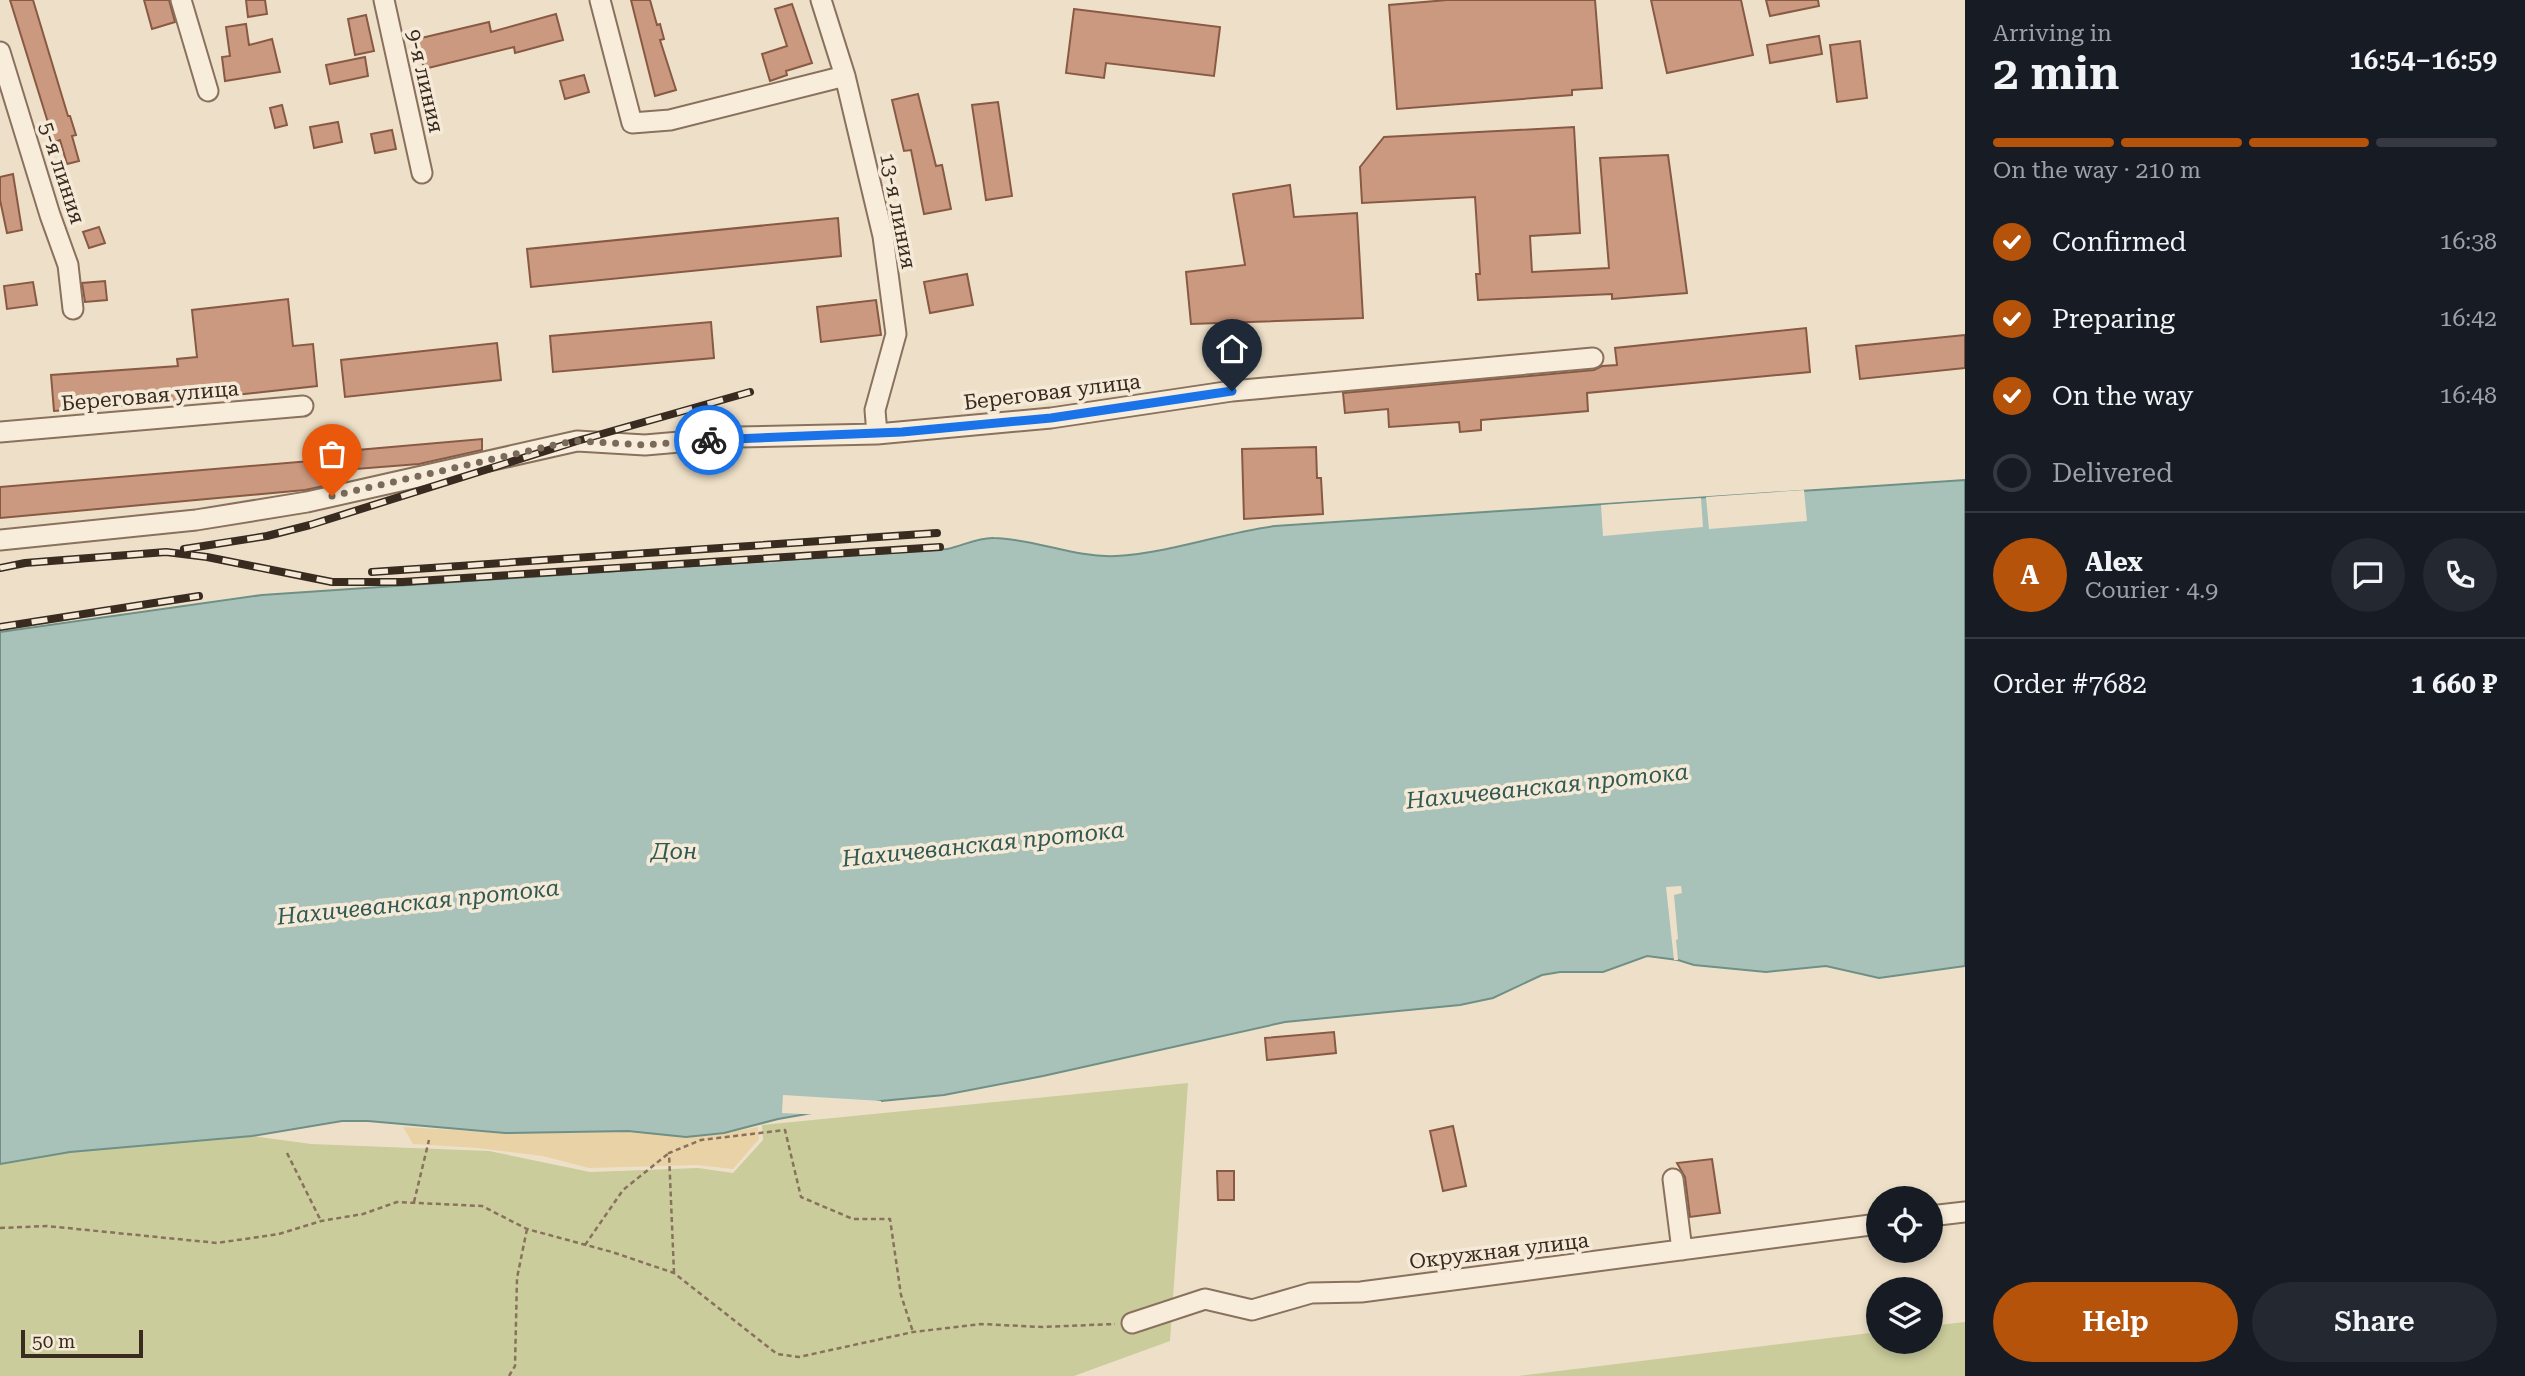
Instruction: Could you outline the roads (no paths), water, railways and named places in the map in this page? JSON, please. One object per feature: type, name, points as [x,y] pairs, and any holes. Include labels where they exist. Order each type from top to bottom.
[{"type":"street","points":[[181,0],[208,91]]},
{"type":"street","name":"9-я линия","points":[[384,0],[422,173]]},
{"type":"street","points":[[600,0],[632,123],[670,120],[845,76]]},
{"type":"street","name":"13-я линия","points":[[821,0],[845,76],[883,236],[896,334],[875,410],[877,434]]},
{"type":"street","name":"5-я линия","points":[[0,52],[68,265],[74,309]]},
{"type":"street","name":"Береговая улица","points":[[0,540],[196,520],[307,502],[577,441],[645,445],[738,437],[877,434],[1051,418],[1232,391],[1593,358]]},
{"type":"street","name":"Береговая улица","points":[[0,432],[303,406]]},
{"type":"street","points":[[1673,1179],[1682,1250]]},
{"type":"street","points":[[1943,1215],[1965,1212]]},
{"type":"street","name":"Окружная улица","points":[[1132,1323],[1205,1299],[1252,1310],[1311,1293],[1361,1292],[1866,1226]]},
{"type":"water","name":"Дон","points":[[1965,480],[1965,966],[1879,978],[1826,966],[1766,972],[1694,965],[1647,956],[1603,972],[1560,972],[1542,975],[1493,998],[1460,1005],[1285,1022],[1043,1076],[944,1095],[881,1101],[778,1119],[724,1133],[686,1137],[628,1131],[505,1133],[342,1121],[252,1136],[70,1152],[0,1164],[0,632],[262,595],[947,549],[988,538],[1009,539],[1085,554],[1116,556],[1156,551],[1275,526]]},
{"type":"railway","points":[[184,549],[267,536],[310,525],[577,441],[750,392]]},
{"type":"railway","points":[[372,572],[937,533]]},
{"type":"railway","points":[[0,568],[25,563],[166,552],[207,557],[332,582],[402,582],[940,547]]},
{"type":"railway","points":[[0,627],[199,596]]},
{"type":"water label","name":"Нахичеванская протока","points":[[1547,786]]},
{"type":"water label","name":"Нахичеванская протока","points":[[983,844]]},
{"type":"water label","name":"Нахичеванская протока","points":[[418,902]]}]
